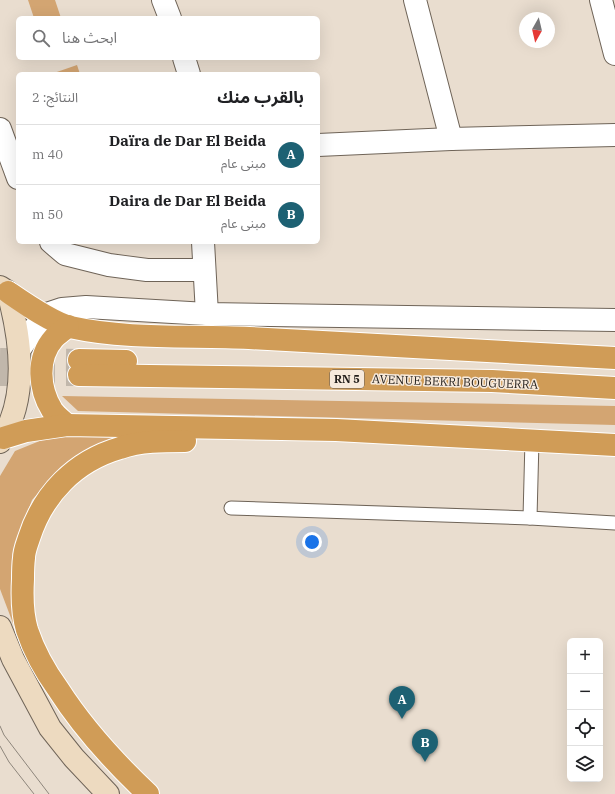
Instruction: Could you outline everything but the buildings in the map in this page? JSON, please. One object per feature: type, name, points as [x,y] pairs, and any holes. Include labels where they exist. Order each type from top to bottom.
[{"type":"highway","points":[[4,290],[26,305],[68,326],[105,333],[140,336],[246,338],[615,358]]},
{"type":"highway","points":[[67,425],[53,411],[44,394],[41,375],[44,356],[53,339],[68,326]]},
{"type":"highway","name":"AVENUE BEKRI BOUGUERRA","points":[[615,367],[79,367],[492,381],[615,388]]},
{"type":"highway","points":[[2,440],[26,431],[67,425],[289,428],[615,445]]},
{"type":"highway","points":[[148,794],[124,772],[96,741],[70,709],[43,667],[28,631],[22,606],[24,557],[33,528],[45,502],[66,477],[99,456],[120,448],[149,442],[252,442],[265,440],[289,428]]},
{"type":"main road","points":[[2,440],[17,400],[20,378],[16,320],[4,290]]},
{"type":"main road","points":[[0,627],[13,659],[50,728],[74,758],[108,794]]},
{"type":"street","points":[[163,0],[169,16]]},
{"type":"street","points":[[415,0],[451,139]]},
{"type":"street","points":[[601,0],[615,54]]},
{"type":"street","points":[[185,60],[188,72]]},
{"type":"street","points":[[0,129],[16,173]]},
{"type":"street","points":[[320,145],[451,139],[615,135]]},
{"type":"street","points":[[53,244],[64,254],[109,265],[147,270],[204,270]]},
{"type":"street","points":[[203,244],[207,314]]},
{"type":"street","points":[[19,350],[44,315],[62,309],[86,307],[207,314],[615,320]]},
{"type":"lane","points":[[530,518],[532,440]]},
{"type":"lane","points":[[231,508],[530,518],[615,523]]},
{"type":"shaded area","points":[[28,0],[55,0],[60,16],[33,16]]},
{"type":"shaded area","points":[[77,65],[79,72],[57,72]]},
{"type":"shaded area","points":[[62,396],[615,406],[615,425],[78,411]]},
{"type":"shaded area","points":[[52,436],[120,437],[75,457],[54,475],[32,500],[18,537],[11,580],[25,655],[0,589],[0,476],[15,451]]},
{"type":"tunnel","points":[[0,359],[79,360]]},
{"type":"tunnel","points":[[0,375],[79,375]]},
{"type":"tram line","points":[[0,726],[4,735],[49,794]]},
{"type":"tram line","points":[[0,746],[9,762],[34,794]]},
{"type":"place","name":"Daïra de Dar El Beida","points":[[402,719]]},
{"type":"place","name":"Daira de Dar El Beida","points":[[425,762]]}]
